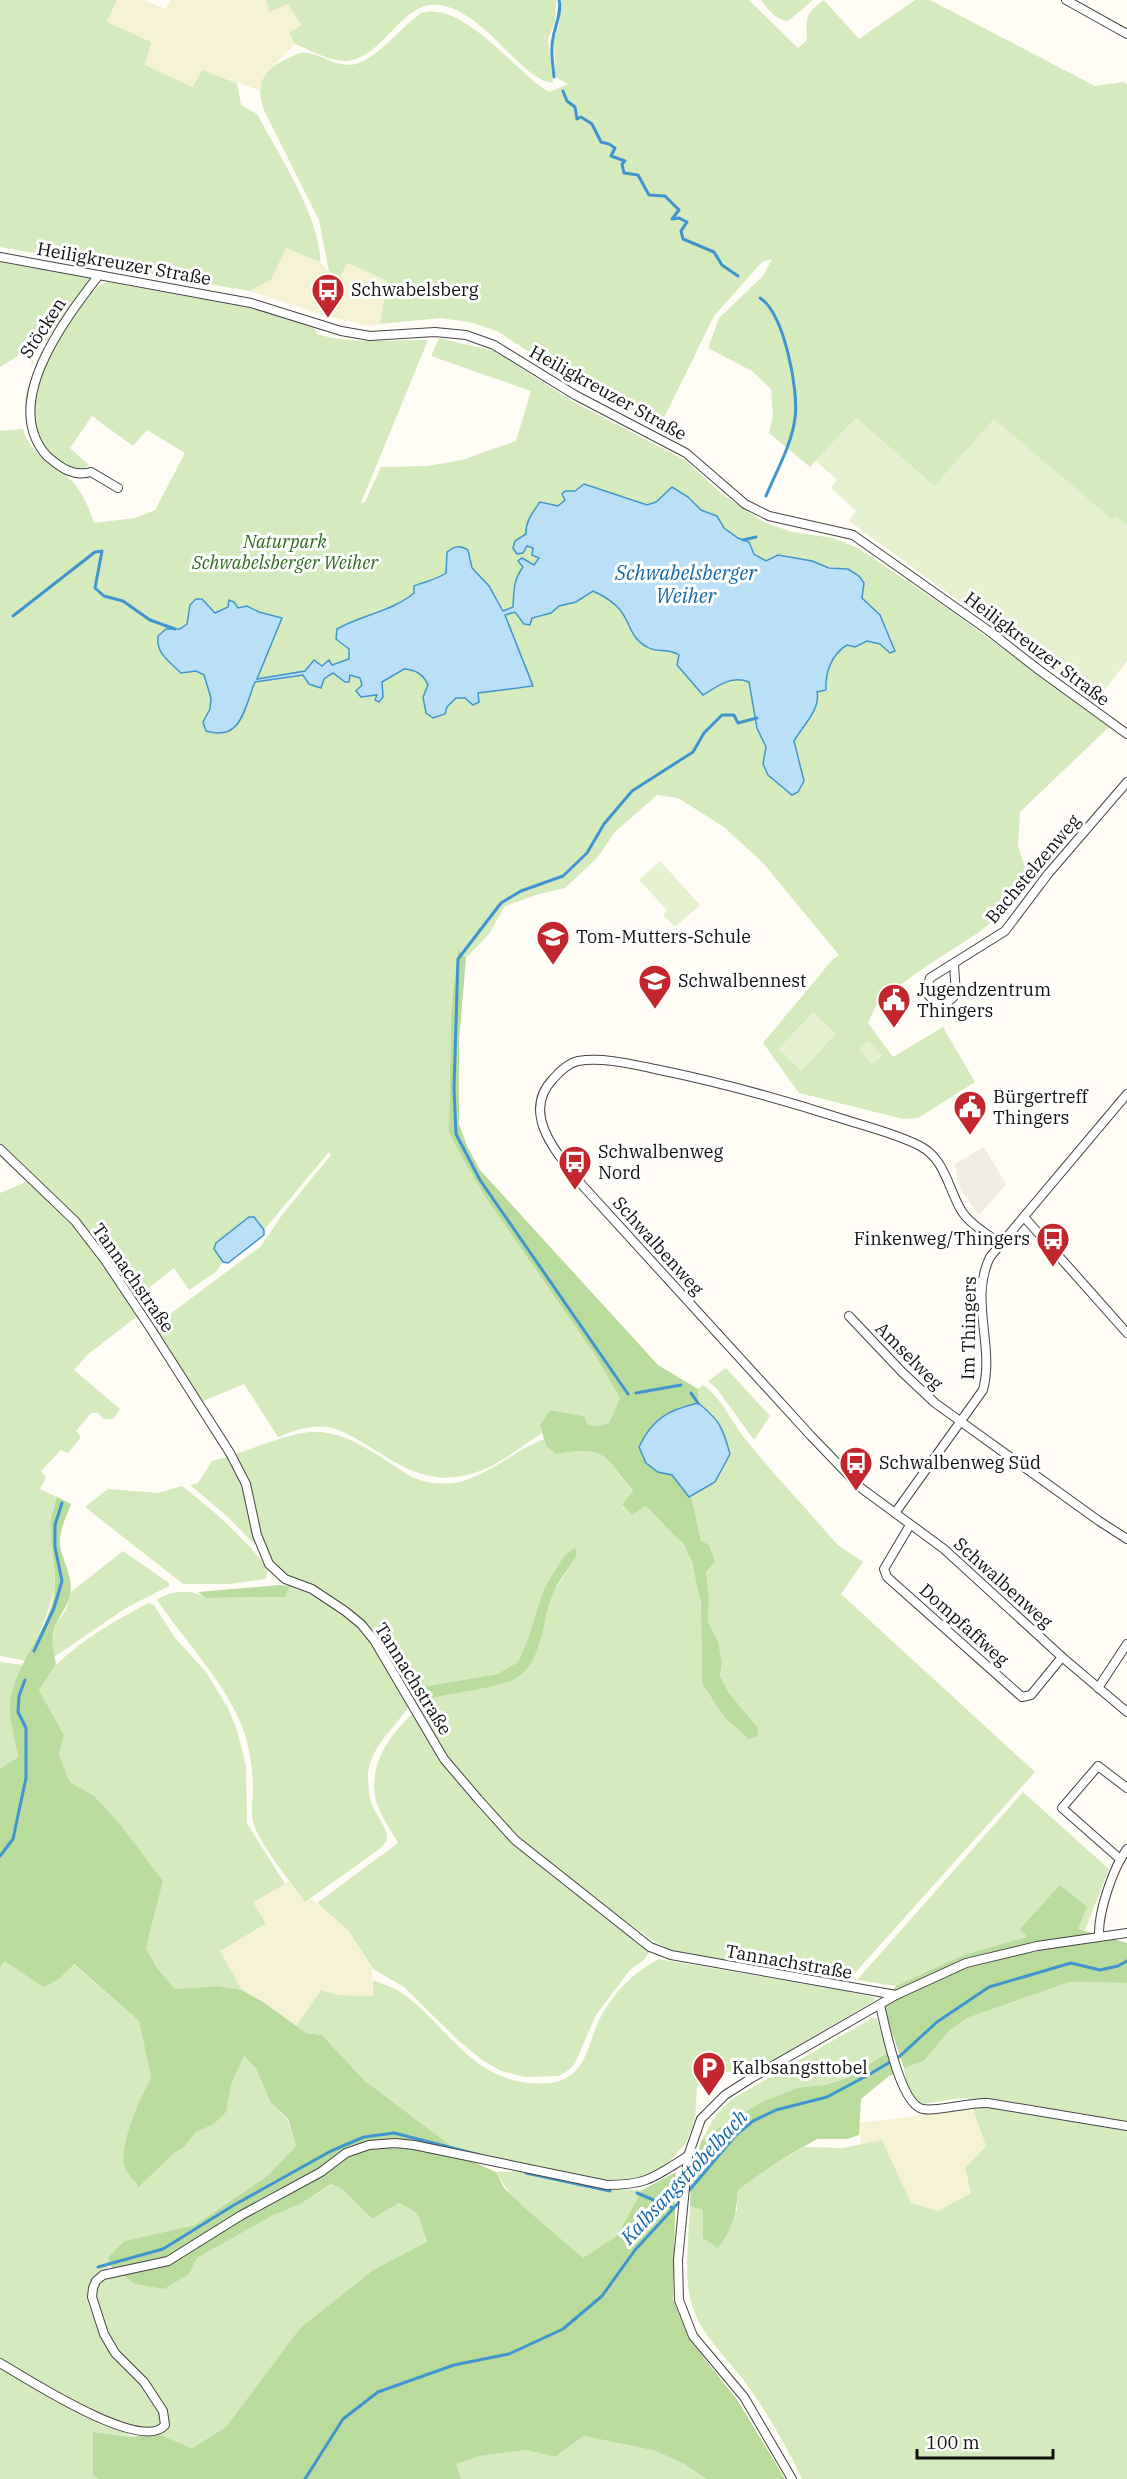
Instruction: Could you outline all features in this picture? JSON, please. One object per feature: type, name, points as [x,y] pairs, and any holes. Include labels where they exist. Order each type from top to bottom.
[{"type":"street","points":[[1066,0],[1127,34]]},
{"type":"street","name":"Heiligkreuzer Straße","points":[[0,257],[251,303],[341,331],[370,336],[435,332],[466,335],[494,345],[575,395],[686,453],[745,504],[769,516],[853,535],[981,624],[1127,734]]},
{"type":"street","name":"Stöcken","points":[[99,275],[68,315],[39,359],[26,385],[23,411],[30,437],[44,454],[69,472],[81,475],[91,472],[118,488]]},
{"type":"street","name":"Bachstelzenweg","points":[[954,965],[956,994],[947,1003],[931,1000],[926,991],[930,978],[1005,931],[1048,874],[1127,782]]},
{"type":"street","name":"Schwalbenweg","points":[[1002,1245],[971,1221],[961,1210],[948,1179],[931,1153],[921,1146],[868,1127],[735,1086],[624,1063],[579,1061],[559,1071],[546,1086],[541,1102],[544,1132],[550,1145],[582,1185],[811,1436],[861,1488],[944,1549],[1062,1658],[1127,1712]]},
{"type":"street","name":"Im Thingers","points":[[895,1513],[983,1390],[987,1374],[987,1358],[981,1306],[981,1283],[990,1257],[1127,1094]]},
{"type":"street","name":"Tannachstraße","points":[[0,1149],[75,1221],[105,1260],[139,1311],[230,1453],[246,1484],[257,1535],[269,1564],[285,1579],[312,1589],[361,1624],[374,1640],[444,1759],[515,1840],[659,1952],[759,1972],[896,1995]]},
{"type":"street","points":[[1024,1218],[1127,1333]]},
{"type":"street","name":"Amselweg","points":[[849,1316],[902,1372],[935,1402],[1006,1455],[1127,1539]]},
{"type":"street","name":"Dompfaffweg","points":[[910,1525],[884,1569],[887,1577],[1022,1697],[1031,1695],[1062,1658]]},
{"type":"street","points":[[1098,1688],[1127,1644]]},
{"type":"street","points":[[1120,1859],[1062,1808],[1098,1766],[1127,1788]]},
{"type":"street","points":[[1099,1936],[1098,1921],[1120,1859],[1127,1849]]},
{"type":"street","points":[[792,2479],[744,2397],[693,2336],[684,2318],[678,2289],[686,2177],[688,2156],[701,2119],[725,2095],[896,1995],[966,1963],[1037,1946],[1127,1933]]},
{"type":"street","points":[[880,2005],[904,2090],[912,2104],[921,2109],[930,2110],[974,2102],[988,2103],[1127,2126]]},
{"type":"street","points":[[0,2363],[76,2407],[108,2422],[147,2433],[158,2431],[165,2425],[163,2410],[144,2382],[116,2353],[98,2322],[92,2297],[93,2288],[103,2275],[168,2261],[240,2216],[321,2172],[336,2159],[369,2145],[395,2143],[414,2145],[607,2185],[633,2185],[648,2181],[688,2156]]},
{"type":"shaded area","points":[[117,0],[144,0],[165,9],[171,0],[266,0],[269,12],[288,3],[301,25],[289,33],[295,44],[264,75],[259,90],[202,70],[194,87],[145,65],[107,22]]},
{"type":"shaded area","points":[[286,247],[320,262],[329,272],[340,276],[348,263],[387,281],[380,324],[370,326],[330,317],[249,291],[271,280]]},
{"type":"shaded area","points":[[984,1147],[1006,1184],[979,1215],[960,1189],[955,1164]]},
{"type":"shaded area","points":[[290,1881],[305,1901],[311,1899],[348,1930],[372,1969],[373,1996],[338,1995],[321,1990],[296,2026],[242,1990],[220,1951],[266,1925],[252,1902]]},
{"type":"shaded area","points":[[973,2109],[986,2146],[965,2168],[971,2193],[938,2211],[911,2203],[882,2140],[861,2145],[859,2123]]},
{"type":"green space","points":[[0,0],[117,0],[107,22],[151,42],[145,65],[193,87],[202,70],[237,83],[241,105],[257,114],[297,186],[314,226],[319,245],[320,262],[286,248],[271,280],[249,291],[0,247]]},
{"type":"green space","points":[[266,0],[556,0],[555,22],[548,39],[553,83],[540,79],[527,70],[471,19],[455,10],[438,5],[425,6],[414,12],[360,58],[341,61],[327,58],[295,44],[289,33],[301,25],[288,4],[269,12]]},
{"type":"green space","points":[[561,0],[749,0],[798,48],[807,40],[807,21],[810,13],[824,0],[859,39],[915,0],[930,0],[1095,86],[1123,82],[1127,84],[1127,525],[1116,517],[1112,519],[934,486],[856,418],[810,467],[769,433],[773,416],[771,389],[752,371],[708,348],[719,318],[763,276],[772,259],[762,262],[714,316],[661,424],[580,385],[497,331],[469,322],[440,318],[380,324],[387,281],[348,263],[340,276],[329,272],[319,220],[261,101],[261,85],[266,73],[278,63],[300,53],[314,54],[335,63],[350,65],[359,63],[375,54],[421,13],[437,12],[454,17],[472,27],[549,92],[568,84],[555,77],[554,39],[559,25]]},
{"type":"green space","points":[[761,0],[813,0],[788,21],[776,16]]},
{"type":"green space","points":[[0,262],[90,278],[90,282],[35,355],[32,364],[24,352],[0,367]]},
{"type":"green space","name":"Naturpark Schwabelsberger Weiher","points":[[107,282],[251,308],[314,328],[317,334],[330,337],[358,340],[428,340],[361,503],[365,502],[381,467],[427,466],[462,460],[516,441],[531,391],[431,356],[439,338],[494,351],[572,401],[685,460],[722,494],[765,523],[793,532],[833,538],[858,548],[950,610],[1109,727],[1020,812],[1018,845],[1028,878],[1000,915],[978,933],[878,1001],[868,1023],[893,1057],[943,1027],[975,1082],[918,1118],[903,1119],[799,1093],[763,1043],[833,959],[839,955],[764,864],[724,827],[678,798],[657,795],[615,832],[597,858],[565,888],[505,906],[489,934],[466,958],[458,951],[451,1011],[449,1133],[486,1198],[593,1352],[620,1398],[609,1423],[588,1425],[584,1416],[550,1410],[540,1425],[542,1433],[486,1468],[451,1478],[436,1477],[410,1470],[352,1437],[331,1428],[308,1428],[278,1437],[244,1384],[201,1402],[154,1326],[261,1246],[282,1215],[331,1155],[329,1152],[264,1230],[254,1217],[214,1249],[223,1262],[216,1272],[189,1290],[174,1268],[136,1298],[78,1218],[0,1145],[0,431],[23,429],[26,438],[37,452],[76,486],[94,523],[135,518],[155,510],[185,453],[147,430],[133,446],[92,416],[70,448],[89,465],[83,471],[69,466],[45,450],[29,426],[25,413],[25,399],[29,384],[73,313],[99,286]],"holes":[[[584,484],[647,505],[656,502],[662,495],[688,497],[701,510],[717,516],[724,528],[766,561],[778,555],[848,569],[864,583],[862,598],[867,603],[889,653],[880,644],[867,641],[855,647],[847,644],[835,652],[825,683],[817,692],[808,719],[794,741],[796,751],[778,782],[768,775],[763,764],[766,747],[757,728],[750,682],[741,679],[727,681],[674,651],[649,649],[633,636],[622,611],[606,597],[593,591],[576,602],[558,606],[551,613],[532,618],[524,624],[515,612],[505,615],[533,686],[492,690],[456,698],[433,718],[425,713],[423,697],[428,685],[418,672],[407,669],[394,674],[381,683],[383,688],[377,695],[368,695],[360,678],[350,675],[345,682],[333,673],[324,679],[303,675],[255,682],[244,712],[234,727],[227,732],[206,731],[203,722],[210,709],[211,698],[204,675],[196,671],[181,673],[161,653],[173,627],[180,629],[187,624],[190,605],[202,599],[215,614],[228,607],[229,600],[238,608],[247,606],[270,616],[256,679],[305,671],[310,663],[319,663],[323,666],[330,661],[331,665],[349,659],[349,649],[336,639],[373,612],[404,601],[427,581],[435,581],[446,573],[447,552],[468,550],[472,568],[489,586],[504,611],[514,607],[516,581],[524,567],[518,562],[522,558],[534,565],[540,558],[532,555],[533,548],[526,546],[520,537],[526,534],[547,505],[558,506]]]},
{"type":"green space","points":[[856,418],[934,486],[994,419],[1112,519],[1116,516],[1127,525],[1127,661],[1096,701],[849,521],[856,511],[831,488],[837,480],[816,461]]},
{"type":"green space","points":[[660,861],[700,905],[675,927],[663,915],[667,910],[639,880]]},
{"type":"green space","points":[[458,950],[466,958],[459,1041],[459,1124],[467,1146],[480,1170],[658,1365],[698,1389],[698,1403],[680,1407],[658,1472],[672,1475],[692,1500],[701,1541],[709,1545],[715,1562],[706,1572],[709,1596],[708,1622],[718,1641],[722,1662],[720,1676],[729,1693],[758,1728],[757,1736],[749,1739],[725,1718],[702,1683],[701,1603],[692,1562],[683,1544],[646,1506],[632,1515],[622,1505],[633,1491],[609,1461],[594,1452],[556,1454],[546,1446],[540,1425],[550,1410],[584,1416],[588,1425],[596,1426],[609,1423],[620,1398],[593,1352],[486,1198],[449,1133],[451,1011]]},
{"type":"green space","points":[[813,1012],[836,1034],[801,1071],[778,1049]]},
{"type":"green space","points":[[869,1041],[882,1056],[872,1064],[859,1049]]},
{"type":"green space","points":[[28,1181],[72,1224],[103,1262],[139,1315],[87,1355],[74,1370],[120,1409],[113,1419],[104,1419],[98,1413],[91,1413],[76,1431],[81,1437],[68,1453],[61,1450],[41,1471],[46,1478],[40,1489],[57,1497],[52,1510],[55,1588],[46,1617],[27,1661],[0,1656],[0,1193]]},
{"type":"green space","points":[[726,1368],[770,1416],[754,1440],[717,1389],[708,1381]]},
{"type":"green space","points":[[703,1385],[710,1390],[756,1452],[826,1532],[838,1545],[863,1562],[841,1594],[1035,1772],[846,1983],[759,1969],[672,1951],[655,1942],[584,1892],[519,1837],[480,1798],[447,1757],[417,1703],[435,1696],[509,1681],[539,1642],[553,1593],[577,1555],[575,1549],[518,1662],[497,1674],[410,1689],[364,1621],[286,1576],[272,1562],[260,1534],[250,1483],[236,1454],[303,1433],[332,1434],[360,1445],[412,1477],[432,1483],[466,1480],[544,1439],[546,1446],[556,1454],[585,1451],[602,1456],[609,1461],[633,1492],[622,1506],[632,1515],[646,1506],[676,1536],[692,1562],[700,1596],[702,1683],[758,1728],[729,1693],[720,1676],[722,1662],[718,1641],[708,1622],[709,1596],[706,1571],[709,1545],[701,1542],[692,1500],[689,1497],[715,1482],[713,1414],[698,1403],[698,1389]]},
{"type":"green space","points":[[230,1456],[243,1483],[255,1545],[228,1517],[190,1485],[198,1483],[212,1461]]},
{"type":"green space","points":[[182,1486],[249,1546],[268,1569],[266,1579],[229,1584],[183,1584],[85,1507],[108,1489],[158,1493]]},
{"type":"green space","points":[[57,1497],[71,1504],[63,1524],[60,1545],[71,1588],[68,1603],[53,1634],[56,1664],[39,1690],[64,1735],[59,1755],[70,1782],[94,1796],[119,1823],[163,1881],[146,1948],[157,1968],[175,1989],[217,1986],[242,1990],[306,2033],[322,2035],[365,2081],[471,2161],[496,2172],[504,2188],[583,2258],[617,2236],[642,2190],[676,2172],[673,2299],[689,2339],[738,2401],[785,2479],[706,2479],[686,2465],[656,2451],[584,2436],[555,2457],[526,2450],[480,2456],[456,2464],[461,2479],[98,2479],[93,2475],[93,2432],[131,2437],[158,2434],[192,2448],[226,2427],[300,2328],[373,2270],[427,2242],[417,2213],[399,2203],[372,2219],[341,2188],[331,2184],[302,2203],[272,2216],[197,2258],[189,2274],[164,2289],[135,2284],[110,2266],[108,2257],[124,2241],[195,2225],[267,2176],[296,2146],[288,2119],[271,2103],[256,2069],[244,2056],[231,2085],[226,2112],[214,2124],[196,2132],[184,2147],[173,2154],[139,2187],[126,2170],[124,2159],[131,2122],[151,2078],[139,2021],[74,1964],[59,1979],[43,1987],[5,1961],[0,1967],[0,1769],[18,1757],[10,1709],[13,1687],[41,1631],[52,1602],[55,1575],[51,1520]]},
{"type":"green space","points":[[575,1548],[577,1555],[553,1594],[535,1655],[521,1675],[499,1685],[440,1696],[417,1703],[410,1689],[497,1674],[518,1662],[544,1589],[564,1556]]},
{"type":"green space","points":[[123,1551],[169,1583],[169,1586],[126,1608],[54,1657],[51,1645],[56,1624],[66,1610],[71,1592]]},
{"type":"green space","points":[[290,1586],[314,1596],[349,1619],[375,1648],[410,1705],[377,1749],[369,1769],[371,1801],[385,1829],[386,1841],[381,1848],[305,1902],[268,1851],[256,1830],[252,1814],[253,1785],[249,1751],[245,1734],[234,1709],[214,1676],[157,1600],[168,1594],[182,1592],[195,1593],[206,1598],[285,1597]]},
{"type":"green space","points":[[290,1586],[285,1597],[206,1598],[198,1592]]},
{"type":"green space","points":[[148,1603],[154,1605],[175,1638],[206,1672],[228,1708],[237,1730],[246,1766],[247,1823],[285,1884],[253,1902],[266,1924],[220,1951],[242,1990],[217,1986],[175,1989],[157,1968],[146,1948],[163,1881],[94,1796],[70,1782],[59,1755],[64,1735],[39,1690],[55,1666],[79,1645]]},
{"type":"green space","points":[[0,1662],[24,1665],[12,1700],[12,1720],[18,1757],[0,1769]]},
{"type":"green space","points":[[412,1714],[441,1761],[475,1802],[513,1842],[649,1952],[644,1960],[630,1970],[596,2015],[575,2063],[559,2076],[525,2077],[501,2071],[482,2060],[459,2041],[404,1987],[373,1969],[348,1930],[317,1903],[398,1843],[376,1801],[375,1776],[388,1742]]},
{"type":"green space","points":[[1023,1792],[1109,1869],[1085,1930],[1078,1929],[961,1956],[896,1986],[857,1980]]},
{"type":"green space","points":[[1060,1885],[1087,1907],[1078,1929],[1127,1943],[1127,1983],[1070,1982],[967,2018],[950,2030],[924,2061],[904,2068],[883,2006],[896,1986],[961,1956],[1027,1937],[1020,1929]]},
{"type":"green space","points":[[659,1959],[875,1998],[874,2001],[757,2069],[738,2075],[729,2072],[711,2073],[697,2087],[695,2120],[686,2143],[666,2165],[647,2178],[633,2182],[607,2182],[498,2160],[451,2146],[365,2081],[322,2035],[306,2033],[296,2026],[321,1990],[338,1995],[373,1996],[373,1980],[402,1993],[460,2048],[491,2071],[509,2079],[530,2083],[554,2082],[570,2075],[582,2062],[599,2020],[617,1992],[632,1977]]},
{"type":"green space","points":[[5,1961],[59,1979],[73,1964],[139,2021],[151,2078],[136,2114],[139,2187],[173,2154],[184,2147],[196,2132],[214,2124],[225,2112],[231,2085],[244,2056],[256,2069],[271,2103],[287,2119],[296,2146],[267,2176],[195,2225],[124,2241],[108,2257],[110,2266],[92,2281],[88,2296],[92,2313],[101,2332],[156,2408],[162,2424],[157,2429],[128,2426],[78,2405],[0,2359],[0,1967]]},
{"type":"green space","points":[[1070,1982],[1127,1983],[1127,2124],[988,2100],[961,2098],[923,2104],[917,2101],[907,2089],[904,2068],[924,2061],[950,2030],[967,2018]]},
{"type":"green space","points":[[872,2018],[877,2018],[887,2053],[847,2078],[762,2102],[730,2120],[701,2141],[716,2115],[732,2099]]},
{"type":"green space","points":[[887,2053],[896,2074],[889,2076],[861,2099],[859,2135],[847,2139],[817,2139],[776,2163],[738,2190],[733,2220],[718,2248],[703,2238],[703,2210],[690,2206],[691,2182],[701,2141],[730,2120],[762,2102],[797,2088],[824,2085],[847,2078]]},
{"type":"green space","points":[[988,2107],[1127,2131],[1127,2479],[802,2479],[759,2402],[744,2380],[716,2348],[694,2312],[687,2276],[690,2206],[703,2210],[703,2238],[737,2210],[738,2190],[776,2163],[805,2147],[843,2148],[882,2140],[911,2203],[938,2211],[971,2193],[965,2168],[986,2146],[973,2109]]},
{"type":"green space","points":[[525,2171],[583,2184],[642,2190],[617,2236],[583,2259],[547,2230],[513,2197],[496,2172]]},
{"type":"green space","points":[[332,2184],[341,2188],[372,2219],[399,2203],[417,2213],[427,2243],[373,2270],[300,2328],[226,2427],[192,2448],[158,2434],[167,2425],[166,2410],[117,2352],[100,2321],[94,2290],[105,2278],[122,2275],[135,2284],[189,2274],[197,2258],[272,2216],[302,2203]]},
{"type":"green space","points":[[0,2366],[75,2411],[126,2431],[131,2437],[93,2432],[93,2475],[98,2479],[0,2479]]},
{"type":"green space","points":[[584,2436],[656,2451],[686,2465],[706,2479],[461,2479],[455,2464],[480,2456],[526,2450],[555,2457]]},
{"type":"water","name":"Schwabelsberger Weiher","points":[[584,484],[647,505],[656,502],[672,487],[688,497],[701,510],[717,516],[724,528],[738,538],[749,542],[754,554],[766,561],[778,555],[812,561],[829,568],[848,569],[859,576],[864,583],[862,598],[880,615],[895,651],[890,653],[880,644],[867,641],[855,647],[847,645],[837,653],[828,670],[826,690],[817,692],[814,711],[794,741],[804,781],[798,792],[792,795],[768,775],[763,764],[766,747],[757,728],[749,682],[730,681],[703,695],[677,665],[679,655],[654,650],[641,643],[617,607],[593,591],[576,602],[559,606],[551,613],[532,618],[530,625],[524,624],[515,612],[505,615],[533,686],[478,693],[479,702],[473,705],[465,698],[456,698],[447,707],[445,714],[433,718],[426,713],[423,697],[428,685],[424,678],[416,672],[404,669],[382,682],[383,697],[379,702],[375,700],[377,695],[361,697],[356,691],[362,685],[360,678],[350,675],[349,682],[345,682],[333,673],[324,679],[321,688],[309,684],[303,675],[255,682],[244,712],[234,727],[227,732],[206,731],[203,722],[210,709],[211,698],[204,675],[196,671],[181,673],[164,657],[159,648],[158,636],[166,629],[180,629],[187,624],[190,605],[196,599],[202,599],[215,613],[228,607],[229,600],[234,602],[238,608],[247,606],[282,618],[257,679],[305,671],[314,660],[322,666],[329,660],[332,665],[349,659],[349,649],[336,639],[337,629],[387,609],[414,593],[414,586],[446,573],[447,552],[457,547],[468,550],[472,568],[489,586],[503,611],[513,607],[516,581],[523,567],[518,561],[522,558],[534,565],[539,558],[532,555],[533,548],[527,546],[523,553],[517,554],[513,548],[515,541],[526,534],[532,513],[540,502],[558,506],[565,500],[562,494],[565,491],[575,491]]},
{"type":"water","points":[[249,1217],[254,1217],[264,1230],[264,1235],[228,1263],[223,1262],[214,1249],[216,1243]]},
{"type":"water","points":[[698,1403],[711,1414],[719,1425],[730,1454],[715,1482],[689,1497],[672,1475],[658,1472],[646,1463],[639,1447],[649,1429],[662,1417]]},
{"type":"waterway","points":[[554,77],[552,47],[559,14],[559,0]]},
{"type":"waterway","points":[[563,91],[567,101],[575,107],[577,119],[581,117],[592,124],[601,142],[615,148],[611,156],[625,161],[622,164],[624,173],[638,175],[649,195],[665,196],[679,210],[672,219],[679,218],[687,222],[681,231],[683,239],[714,252],[722,265],[738,276]]},
{"type":"waterway","points":[[760,298],[769,306],[783,335],[792,372],[796,405],[791,438],[766,496]]},
{"type":"waterway","points":[[743,540],[756,537]]},
{"type":"waterway","points":[[13,616],[95,552],[102,551],[95,588],[104,596],[123,601],[150,620],[175,629]]},
{"type":"waterway","points":[[628,1394],[480,1180],[456,1134],[454,1088],[458,959],[501,903],[521,891],[563,876],[587,853],[604,824],[632,791],[693,752],[704,733],[722,715],[734,715],[738,723],[757,718]]},
{"type":"waterway","points":[[636,1393],[681,1385]]},
{"type":"waterway","points":[[691,1393],[698,1403]]},
{"type":"waterway","points":[[34,1651],[54,1608],[62,1581],[55,1547],[55,1525],[62,1503]]},
{"type":"waterway","points":[[0,1856],[13,1839],[26,1778],[26,1728],[18,1712],[19,1696],[25,1680]]},
{"type":"waterway","name":"Kalbsangsttobelbach","points":[[687,2193],[736,2135],[753,2121],[776,2110],[827,2097],[870,2074],[900,2056],[937,2022],[989,1987],[1071,1963],[1100,1970],[1118,1966],[1127,1961]]},
{"type":"waterway","points":[[98,2267],[163,2249],[234,2205],[331,2151],[364,2137],[394,2133],[480,2155]]},
{"type":"waterway","points":[[526,2173],[610,2191]]},
{"type":"waterway","points":[[637,2193],[673,2208]]},
{"type":"waterway","name":"Kalbsangsttobelbach","points":[[305,2479],[343,2419],[378,2392],[454,2365],[509,2354],[563,2329],[602,2296],[635,2250],[681,2200]]},
{"type":"place","name":"Schwabelsberg","points":[[328,319]]},
{"type":"place","name":"Tom-Mutters-Schule","points":[[553,966]]},
{"type":"place","name":"Schwalbennest","points":[[655,1010]]},
{"type":"place","name":"Jugendzentrum Thingers","points":[[894,1029]]},
{"type":"place","name":"Bürgertreff Thingers","points":[[970,1136]]},
{"type":"place","name":"Schwalbenweg Nord","points":[[575,1191]]},
{"type":"place","name":"Finkenweg/Thingers","points":[[1053,1268]]},
{"type":"place","name":"Schwalbenweg Süd","points":[[856,1492]]},
{"type":"place","name":"Kalbsangsttobel","points":[[709,2097]]}]
